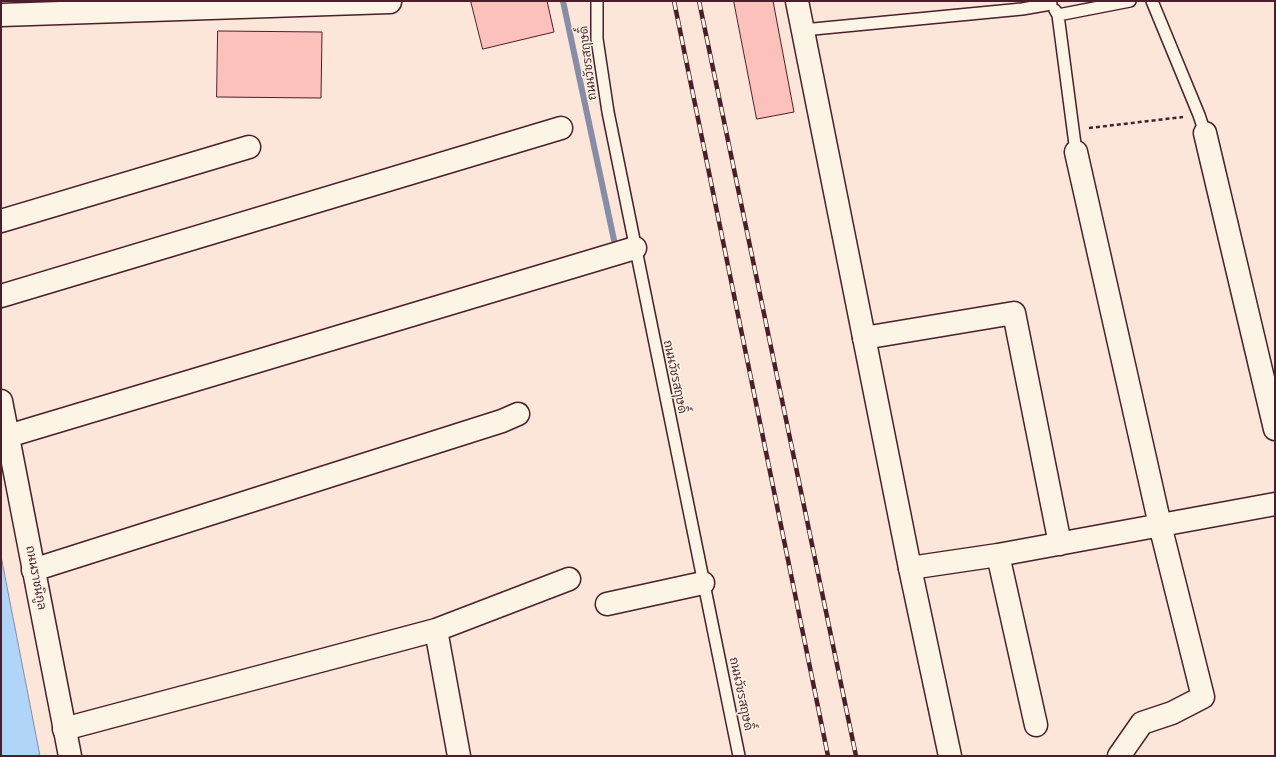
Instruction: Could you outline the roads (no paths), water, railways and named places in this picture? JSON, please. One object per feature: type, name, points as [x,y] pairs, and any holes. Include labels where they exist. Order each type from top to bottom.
[{"type":"street","points":[[797,1],[910,568],[950,756]]},
{"type":"street","points":[[1,15],[390,2]]},
{"type":"street","points":[[1202,124],[1275,429]]},
{"type":"street","points":[[1,296],[561,128]]},
{"type":"street","points":[[1,221],[249,147]]},
{"type":"street","points":[[1076,152],[1160,525],[1203,697],[1172,713],[1142,723],[1119,756]]},
{"type":"street","points":[[8,436],[635,248]]},
{"type":"street","points":[[864,338],[1014,313],[1060,544]]},
{"type":"street","name":"ถนนราชนิกูล","points":[[1,401],[70,756]]},
{"type":"street","points":[[33,570],[502,421],[518,414]]},
{"type":"street","points":[[910,568],[998,555],[1275,504]]},
{"type":"street","points":[[998,555],[1036,725]]},
{"type":"street","points":[[64,729],[436,630],[569,579]]},
{"type":"street","points":[[607,604],[703,583]]},
{"type":"street","points":[[436,630],[459,756]]},
{"type":"lane","name":"ถนนวัชรสฤษดิ์","points":[[597,1],[597,39],[608,112],[739,756]]},
{"type":"lane","points":[[1058,15],[1130,1]]},
{"type":"lane","points":[[1152,1],[1202,124]]},
{"type":"lane","points":[[803,30],[1022,9],[1050,3],[1058,15],[1076,152]]},
{"type":"water","points":[[1,556],[40,756],[1,756]]},
{"type":"waterway","points":[[563,1],[614,240]]},
{"type":"railway","points":[[674,1],[828,756]]},
{"type":"railway","points":[[699,1],[856,756]]}]
